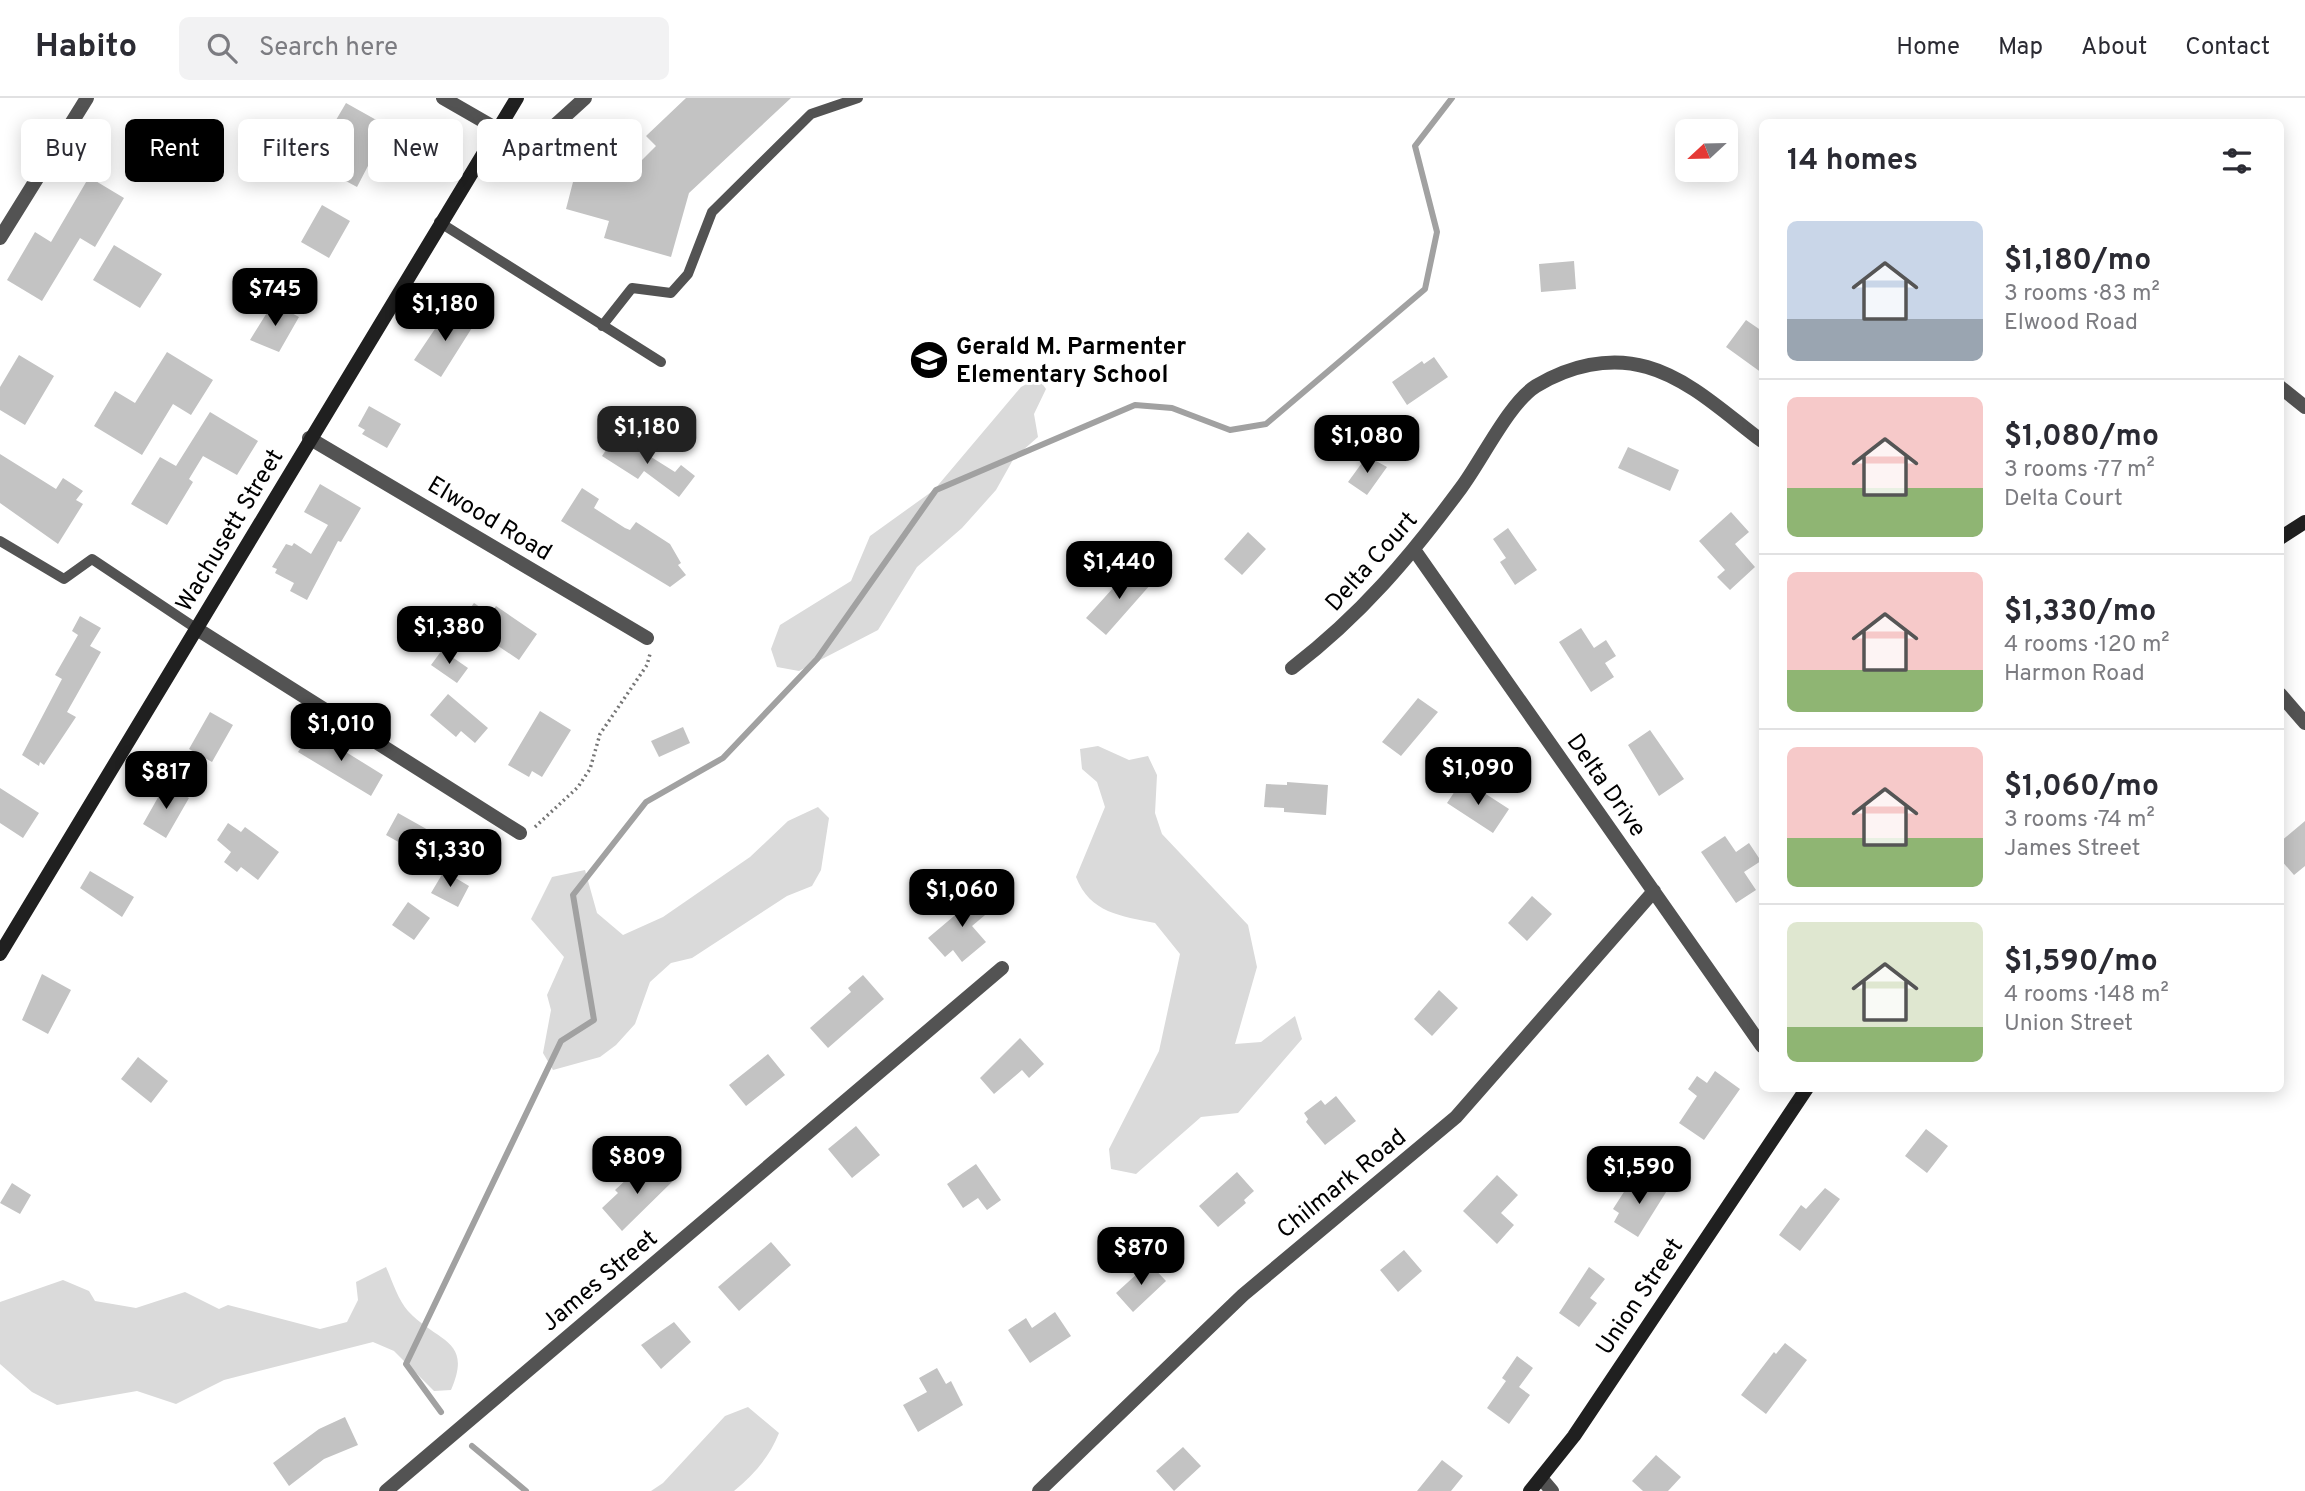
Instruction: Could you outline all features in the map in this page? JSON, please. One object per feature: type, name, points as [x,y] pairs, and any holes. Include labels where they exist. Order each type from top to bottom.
[{"type":"street","points":[[0,238],[87,98]]},
{"type":"street","points":[[443,98],[478,119]]},
{"type":"street","name":"Wachusett Street","points":[[504,119],[517,98]]},
{"type":"street","points":[[562,119],[585,98]]},
{"type":"street","name":"Wachusett Street","points":[[0,954],[477,162]]},
{"type":"street","name":"Delta Court","points":[[1292,668],[1355,617],[1415,551],[1471,474],[1517,402],[1534,387],[1562,373],[1606,360],[1647,367],[1678,379],[1759,438]]},
{"type":"street","points":[[2284,390],[2305,407]]},
{"type":"street","name":"Elwood Road","points":[[309,438],[647,638]]},
{"type":"street","points":[[2284,535],[2305,522]]},
{"type":"street","name":"Delta Drive","points":[[1415,551],[1759,1042]]},
{"type":"street","points":[[197,629],[520,833]]},
{"type":"street","points":[[2284,699],[2305,723]]},
{"type":"street","name":"Chilmark Road","points":[[1039,1491],[1243,1296],[1456,1117],[1479,1094],[1654,891]]},
{"type":"street","name":"James Street","points":[[386,1491],[1002,968]]},
{"type":"street","name":"Union Street","points":[[1530,1491],[1574,1436],[1800,1092]]},
{"type":"street","points":[[1541,1478],[1552,1491]]},
{"type":"lane","points":[[602,327],[632,288],[671,293],[688,274],[712,212],[811,114],[858,98]]},
{"type":"lane","points":[[439,222],[661,362]]},
{"type":"lane","points":[[0,541],[64,579],[92,559],[197,629]]},
{"type":"path","points":[[520,833],[537,827],[578,787],[590,769],[600,734],[647,666],[650,655],[647,638]]},
{"type":"shaded area","points":[[1038,378],[1046,389],[1034,414],[1038,437],[1014,458],[996,490],[962,528],[917,567],[878,630],[799,671],[777,667],[771,649],[780,625],[851,581],[870,536],[934,490],[1021,387]]},
{"type":"shaded area","points":[[1098,746],[1129,760],[1148,756],[1157,775],[1155,813],[1162,834],[1248,925],[1257,967],[1235,1044],[1261,1042],[1295,1016],[1302,1039],[1238,1113],[1201,1117],[1136,1174],[1111,1169],[1109,1149],[1159,1051],[1180,954],[1155,923],[1119,915],[1098,906],[1082,889],[1076,877],[1105,807],[1097,782],[1082,769],[1080,749]]},
{"type":"shaded area","points":[[818,807],[829,818],[821,870],[812,886],[787,896],[692,958],[671,963],[650,982],[635,1024],[616,1045],[600,1057],[553,1070],[543,1053],[551,1010],[547,995],[564,957],[531,919],[552,877],[585,870],[597,913],[623,935],[663,917],[750,857],[788,821]]},
{"type":"shaded area","points":[[386,1267],[398,1296],[408,1311],[449,1343],[455,1351],[457,1373],[451,1390],[434,1391],[394,1351],[373,1342],[224,1380],[176,1404],[137,1391],[57,1405],[32,1392],[0,1364],[0,1302],[63,1280],[89,1291],[95,1301],[136,1308],[185,1292],[219,1309],[228,1305],[320,1329],[347,1322],[358,1300],[356,1282]]},
{"type":"shaded area","points":[[748,1407],[779,1433],[760,1465],[734,1491],[651,1491],[663,1483],[725,1416]]},
{"type":"building","points":[[686,98],[791,98],[689,193],[671,257],[604,238],[609,221],[566,209],[573,182],[642,182],[642,160],[656,146],[646,136]]},
{"type":"building","points":[[346,103],[375,119],[368,119],[368,166],[357,187],[348,182],[354,182],[354,119],[337,119]]},
{"type":"building","points":[[86,182],[97,182],[124,198],[95,247],[80,238],[42,301],[7,280],[35,232],[51,242]]},
{"type":"building","points":[[322,205],[350,221],[329,258],[301,242]]},
{"type":"building","points":[[114,245],[162,274],[140,308],[93,280]]},
{"type":"building","points":[[1574,261],[1576,289],[1541,292],[1539,264]]},
{"type":"building","points":[[273,303],[299,317],[279,352],[250,340]]},
{"type":"building","points":[[456,311],[475,323],[441,377],[414,360],[443,317],[449,321]]},
{"type":"building","points":[[1746,320],[1759,329],[1759,371],[1726,347]]},
{"type":"building","points":[[167,352],[213,380],[191,415],[173,404],[142,455],[94,426],[115,391],[135,403]]},
{"type":"building","points":[[19,355],[54,376],[25,425],[0,410],[0,387]]},
{"type":"building","points":[[1434,357],[1448,377],[1407,405],[1392,382],[1422,361],[1424,364]]},
{"type":"building","points":[[369,406],[401,424],[387,448],[362,434],[365,430],[358,426]]},
{"type":"building","points":[[210,412],[258,441],[237,475],[203,456],[189,479],[193,482],[167,525],[131,504],[160,457],[176,466]]},
{"type":"building","points":[[616,435],[675,472],[681,465],[695,476],[679,497],[644,471],[638,479],[602,456]]},
{"type":"building","points":[[1628,447],[1679,470],[1670,491],[1618,468]]},
{"type":"building","points":[[0,454],[56,489],[63,478],[83,491],[76,500],[83,504],[58,544],[0,503]]},
{"type":"building","points":[[1367,456],[1387,467],[1367,495],[1348,482]]},
{"type":"building","points":[[320,484],[361,508],[341,542],[338,541],[307,600],[290,591],[294,583],[275,573],[277,569],[272,567],[286,544],[292,546],[294,543],[311,554],[328,525],[304,512]]},
{"type":"building","points":[[582,488],[599,499],[594,508],[625,528],[630,530],[636,522],[670,544],[681,563],[678,565],[686,575],[670,587],[561,521]]},
{"type":"building","points":[[1731,512],[1749,532],[1735,544],[1755,567],[1730,590],[1717,577],[1725,570],[1699,541]]},
{"type":"building","points":[[1508,528],[1537,570],[1515,585],[1500,562],[1506,558],[1493,539]]},
{"type":"building","points":[[1248,532],[1266,549],[1242,575],[1224,559]]},
{"type":"building","points":[[1132,567],[1151,584],[1106,635],[1086,618]]},
{"type":"building","points":[[474,603],[490,614],[496,606],[537,634],[519,660],[461,621]]},
{"type":"building","points":[[80,616],[101,628],[90,646],[101,652],[67,712],[76,717],[44,765],[40,762],[39,766],[22,755],[62,679],[55,675],[78,635],[72,631]]},
{"type":"building","points":[[1581,628],[1594,648],[1606,640],[1616,656],[1605,663],[1614,677],[1591,692],[1559,642]]},
{"type":"building","points":[[442,650],[468,668],[457,683],[431,665]]},
{"type":"building","points":[[448,694],[488,728],[475,743],[461,731],[456,737],[430,715]]},
{"type":"building","points":[[1418,698],[1438,712],[1401,756],[1382,742]]},
{"type":"building","points":[[540,711],[571,730],[542,777],[532,771],[529,777],[508,765]]},
{"type":"building","points":[[210,712],[233,725],[212,762],[189,749]]},
{"type":"building","points":[[683,727],[690,743],[659,757],[651,741]]},
{"type":"building","points":[[1650,730],[1684,779],[1659,796],[1628,745]]},
{"type":"building","points":[[312,731],[383,775],[371,796],[298,752]]},
{"type":"building","points":[[1287,782],[1328,785],[1326,815],[1284,812],[1284,808],[1264,807],[1266,784],[1287,785]]},
{"type":"building","points":[[1461,782],[1474,790],[1475,787],[1509,809],[1493,833],[1447,803]]},
{"type":"building","points":[[165,785],[189,798],[166,838],[143,824]]},
{"type":"building","points":[[0,788],[39,813],[23,838],[0,823]]},
{"type":"building","points":[[398,813],[430,831],[426,838],[435,843],[427,858],[386,835]]},
{"type":"building","points":[[2305,821],[2305,866],[2294,875],[2284,864],[2284,839]]},
{"type":"building","points":[[228,823],[241,832],[245,827],[279,852],[258,880],[241,867],[237,872],[224,862],[231,852],[217,840]]},
{"type":"building","points":[[1725,836],[1736,852],[1749,843],[1759,862],[1744,872],[1756,890],[1736,903],[1701,852]]},
{"type":"building","points":[[90,871],[134,897],[122,917],[80,888]]},
{"type":"building","points":[[444,871],[469,886],[458,907],[431,893]]},
{"type":"building","points":[[974,890],[991,910],[972,926],[986,942],[962,962],[953,950],[945,957],[928,938],[960,911],[955,905]]},
{"type":"building","points":[[1532,896],[1552,914],[1527,941],[1508,923]]},
{"type":"building","points":[[408,902],[430,918],[414,940],[392,925]]},
{"type":"building","points":[[42,974],[71,990],[48,1034],[22,1020]]},
{"type":"building","points":[[863,975],[884,999],[828,1048],[810,1028],[851,992],[848,988]]},
{"type":"building","points":[[1439,990],[1458,1008],[1432,1036],[1414,1019]]},
{"type":"building","points":[[1020,1038],[1044,1064],[1029,1078],[1022,1070],[994,1094],[980,1078]]},
{"type":"building","points":[[768,1054],[785,1075],[746,1106],[729,1085]]},
{"type":"building","points":[[138,1057],[168,1081],[151,1103],[121,1079]]},
{"type":"building","points":[[1715,1071],[1740,1089],[1704,1140],[1679,1123],[1697,1096],[1688,1089],[1697,1076],[1707,1083]]},
{"type":"building","points":[[1336,1096],[1356,1121],[1325,1145],[1306,1122],[1308,1119],[1304,1113],[1321,1100],[1325,1105]]},
{"type":"building","points":[[856,1126],[880,1155],[852,1178],[828,1149]]},
{"type":"building","points":[[1926,1129],[1948,1146],[1927,1173],[1905,1156]]},
{"type":"building","points":[[660,1162],[676,1178],[622,1231],[602,1208],[618,1193],[615,1190],[628,1178],[635,1186]]},
{"type":"building","points":[[976,1164],[1001,1200],[987,1210],[978,1198],[963,1208],[947,1184]]},
{"type":"building","points":[[1237,1172],[1254,1191],[1244,1200],[1246,1203],[1218,1227],[1199,1206]]},
{"type":"building","points":[[1497,1175],[1518,1195],[1501,1213],[1514,1225],[1497,1244],[1463,1211]]},
{"type":"building","points":[[1648,1176],[1668,1189],[1638,1237],[1614,1222],[1619,1213],[1613,1209],[1629,1184],[1639,1191]]},
{"type":"building","points":[[12,1183],[31,1195],[20,1214],[0,1203]]},
{"type":"building","points":[[1825,1188],[1840,1199],[1800,1251],[1779,1235],[1801,1205],[1806,1209]]},
{"type":"building","points":[[771,1242],[791,1265],[739,1311],[718,1287]]},
{"type":"building","points":[[1404,1250],[1422,1271],[1398,1292],[1380,1270]]},
{"type":"building","points":[[1149,1263],[1166,1281],[1133,1312],[1116,1293]]},
{"type":"building","points":[[1589,1267],[1605,1279],[1590,1298],[1597,1303],[1579,1327],[1559,1313]]},
{"type":"building","points":[[1055,1312],[1071,1336],[1030,1363],[1008,1330],[1026,1318],[1032,1328]]},
{"type":"building","points":[[674,1322],[691,1342],[661,1369],[641,1345]]},
{"type":"building","points":[[1785,1343],[1807,1360],[1766,1414],[1741,1395],[1774,1352],[1776,1354]]},
{"type":"building","points":[[1517,1356],[1533,1368],[1519,1387],[1530,1395],[1509,1424],[1487,1408],[1506,1381],[1502,1378]]},
{"type":"building","points":[[937,1368],[946,1384],[951,1381],[963,1405],[918,1432],[903,1405],[927,1392],[919,1378]]},
{"type":"building","points":[[345,1417],[358,1445],[324,1459],[289,1486],[273,1463],[319,1429]]},
{"type":"building","points":[[1183,1447],[1201,1466],[1174,1491],[1156,1471]]},
{"type":"building","points":[[1656,1455],[1681,1477],[1668,1491],[1643,1491],[1632,1481]]},
{"type":"building","points":[[1442,1460],[1463,1476],[1451,1491],[1417,1491]]},
{"type":"waterway","points":[[441,1412],[406,1364],[561,1041],[594,1020],[573,895],[646,802],[723,758],[817,659],[936,490],[1135,405],[1172,408],[1230,430],[1266,424],[1425,289],[1437,232],[1415,146],[1452,98]]},
{"type":"waterway","points":[[472,1446],[526,1491]]},
{"type":"place","name":"Gerald M. Parmenter Elementary School","points":[[929,360]]}]
